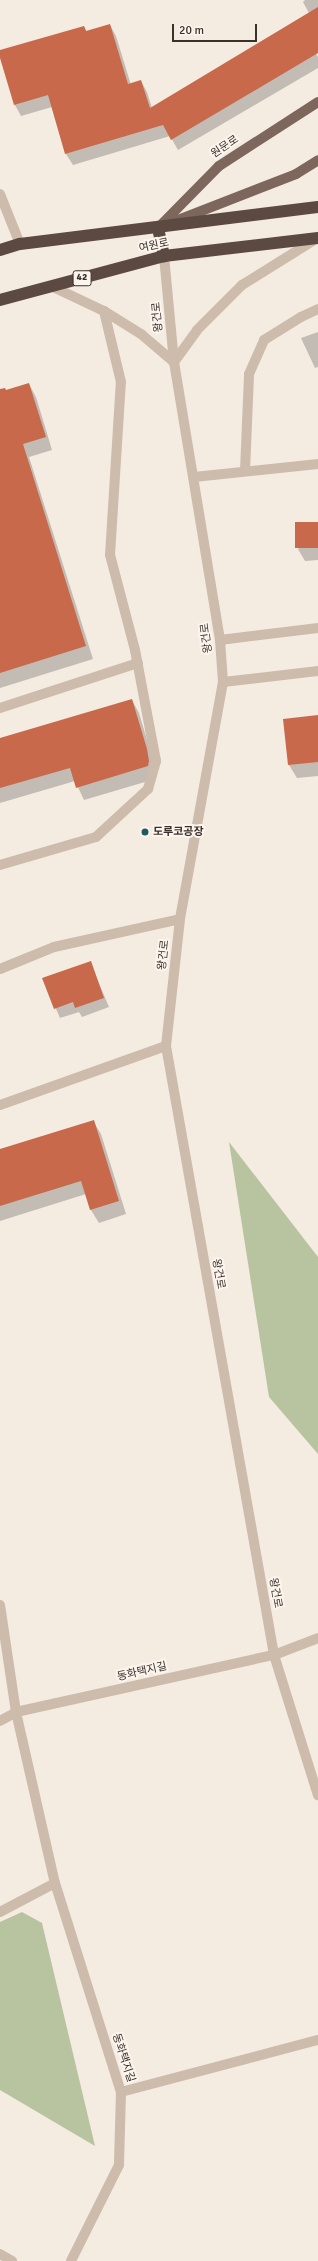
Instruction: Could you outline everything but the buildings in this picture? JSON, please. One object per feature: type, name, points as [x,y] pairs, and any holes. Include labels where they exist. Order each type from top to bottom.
[{"type":"highway","name":"여원로","points":[[0,250],[20,244],[318,207]]},
{"type":"highway","points":[[158,228],[164,256]]},
{"type":"highway","name":"여원로","points":[[0,300],[164,256],[318,238]]},
{"type":"main road","name":"원문로","points":[[158,228],[219,166],[318,102]]},
{"type":"main road","points":[[158,228],[296,174],[318,160]]},
{"type":"street","points":[[0,194],[20,244]]},
{"type":"street","points":[[51,286],[104,311],[141,334],[174,362],[197,330],[242,285],[318,238]]},
{"type":"street","name":"왕건로","points":[[164,256],[174,362],[220,640],[223,682],[180,918],[166,1046],[274,1655],[318,1795]]},
{"type":"street","points":[[245,472],[249,374],[264,340],[301,317],[318,309]]},
{"type":"street","points":[[0,865],[96,837],[148,789],[156,761],[138,663],[110,555],[120,382],[104,311]]},
{"type":"street","points":[[194,477],[318,464]]},
{"type":"street","points":[[220,640],[318,628]]},
{"type":"street","points":[[0,708],[138,663]]},
{"type":"street","points":[[223,682],[318,671]]},
{"type":"street","points":[[0,969],[54,947],[180,918]]},
{"type":"street","points":[[0,1105],[166,1046]]},
{"type":"street","name":"동화택지길","points":[[0,1605],[16,1712],[55,1883],[121,2092],[119,2165],[71,2261]]},
{"type":"street","points":[[274,1655],[318,1638]]},
{"type":"street","name":"동화택지길","points":[[0,1721],[16,1712],[274,1655]]},
{"type":"street","points":[[0,1912],[55,1883]]},
{"type":"street","points":[[121,2092],[318,2040]]},
{"type":"street","points":[[0,2254],[12,2261]]},
{"type":"green space","points":[[229,1142],[318,1257],[318,1454],[269,1397]]},
{"type":"green space","points":[[22,1912],[42,1923],[95,2146],[0,2090],[0,1922]]},
{"type":"place","name":"도루코공장","points":[[145,832]]}]
